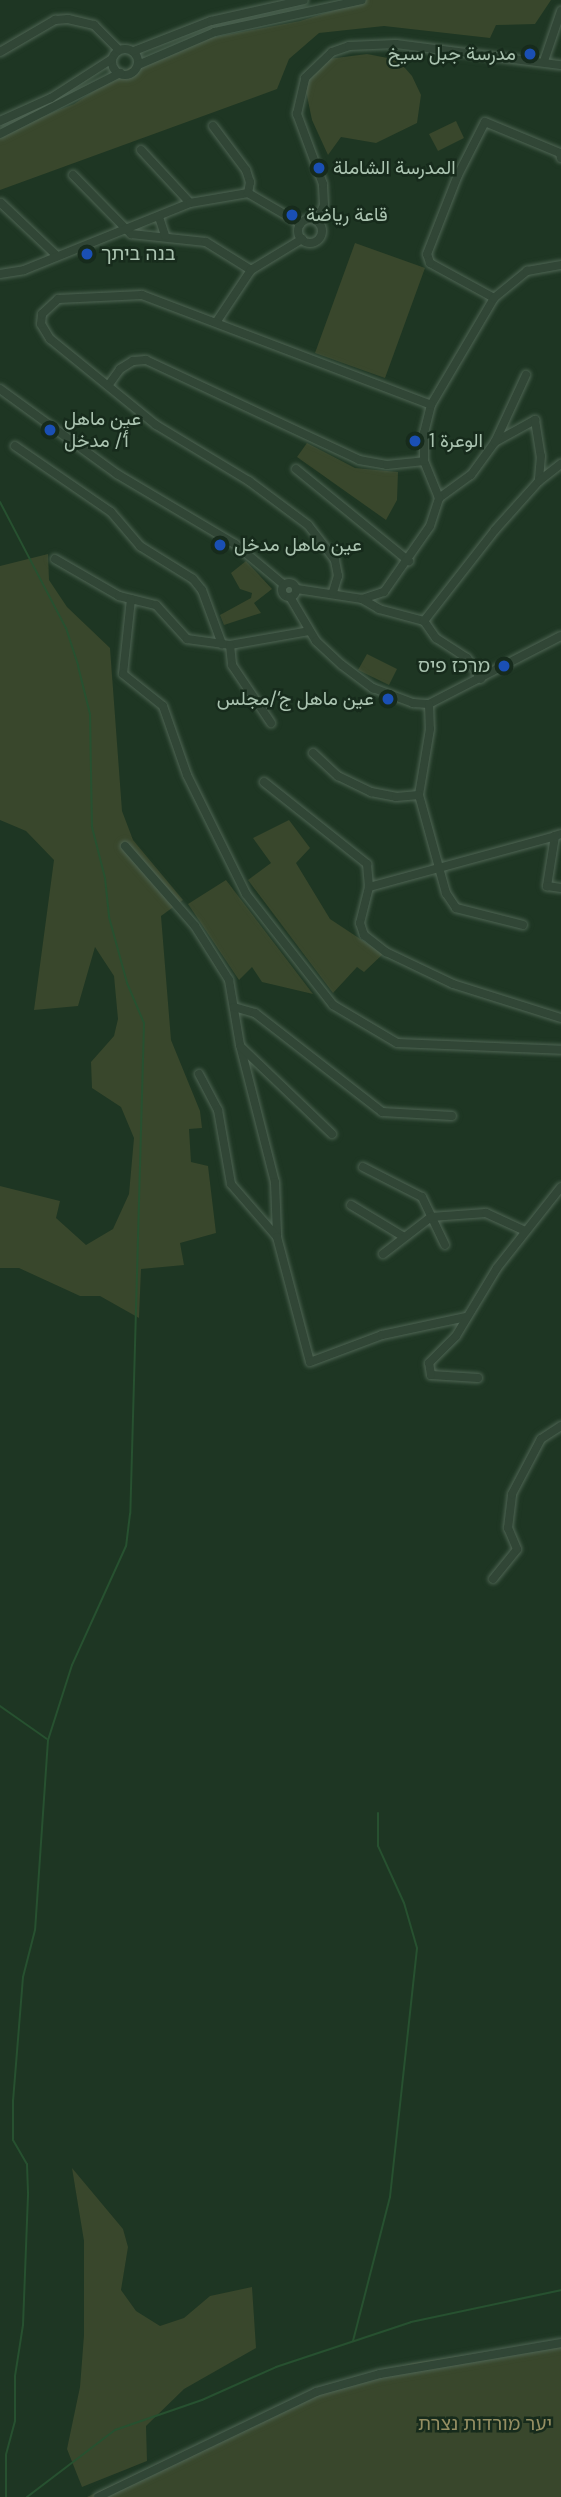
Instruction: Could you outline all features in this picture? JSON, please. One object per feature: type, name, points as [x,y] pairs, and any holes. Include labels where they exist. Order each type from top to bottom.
[{"type":"street","points":[[0,52],[55,20],[68,19],[94,25],[119,50],[134,51],[211,21],[304,0]]},
{"type":"street","points":[[0,134],[120,73],[132,73],[138,65],[215,32],[362,0]]},
{"type":"street","points":[[544,61],[561,11]]},
{"type":"street","points":[[317,221],[324,205],[323,184],[297,114],[305,78],[317,62],[349,46],[396,44],[505,61],[544,61],[561,65]]},
{"type":"street","points":[[0,121],[51,98],[113,59],[119,50]]},
{"type":"street","points":[[134,51],[138,65]]},
{"type":"street","points":[[113,59],[120,73]]},
{"type":"street","points":[[494,298],[430,264],[427,254],[457,175],[485,122],[560,153],[561,158]]},
{"type":"street","points":[[213,126],[246,170],[250,182],[248,193]]},
{"type":"street","points":[[141,150],[190,203]]},
{"type":"street","points":[[73,175],[131,234],[206,242],[251,270]]},
{"type":"street","points":[[0,274],[24,270],[190,203],[248,193],[301,224],[317,221]]},
{"type":"street","points":[[1,202],[57,256]]},
{"type":"street","points":[[159,217],[165,236]]},
{"type":"street","points":[[217,321],[251,270],[302,239],[318,239],[322,230],[317,221]]},
{"type":"street","points":[[301,224],[302,239]]},
{"type":"street","points":[[439,498],[424,461],[424,433],[430,405],[494,298],[527,271],[561,265]]},
{"type":"street","points":[[333,592],[338,576],[335,560],[308,525],[248,481],[156,425],[110,383],[50,339],[41,324],[46,306],[72,297],[142,295],[217,321],[430,405]]},
{"type":"street","points":[[110,383],[127,365],[146,360],[359,460],[387,465],[424,461]]},
{"type":"street","points":[[362,599],[384,592],[430,526],[439,498],[471,475],[495,443],[526,374]]},
{"type":"street","points":[[0,389],[117,474],[235,544],[284,585]]},
{"type":"street","points":[[495,443],[535,420],[541,456],[538,481]]},
{"type":"street","points":[[15,446],[111,512],[140,546],[193,579],[202,590],[226,644],[232,665],[271,723]]},
{"type":"street","points":[[424,621],[538,481],[561,464]]},
{"type":"street","points":[[296,469],[408,561]]},
{"type":"street","points":[[55,559],[131,599],[156,605],[187,639],[226,644],[309,631]]},
{"type":"street","points":[[284,585],[293,583],[297,589]]},
{"type":"street","points":[[284,585],[283,594],[290,597],[309,631],[342,665],[373,688],[393,698],[429,704],[561,636]]},
{"type":"street","points":[[297,589],[333,592],[362,599],[379,609],[424,621],[436,638],[467,658],[481,679]]},
{"type":"street","points":[[290,597],[297,589]]},
{"type":"street","points":[[131,599],[123,674],[163,706],[187,775],[246,894],[333,1005],[397,1043],[561,1050]]},
{"type":"street","points":[[429,704],[430,729],[419,794],[437,871],[456,908],[523,925]]},
{"type":"street","points":[[313,753],[338,776],[371,792],[419,794]]},
{"type":"street","points":[[264,782],[362,857],[367,864],[369,887],[360,923],[364,935],[386,952],[453,984],[561,1018]]},
{"type":"street","points":[[369,887],[437,871],[558,835],[547,886],[561,888]]},
{"type":"street","points":[[125,846],[195,926],[229,980],[240,1045],[275,1182],[277,1237],[310,1362],[382,1335],[466,1317]]},
{"type":"street","points":[[234,1007],[255,1013],[382,1112],[452,1116]]},
{"type":"street","points":[[240,1045],[332,1134]]},
{"type":"street","points":[[199,1074],[218,1110],[231,1184],[277,1237]]},
{"type":"street","points":[[363,1167],[422,1197],[445,1245]]},
{"type":"street","points":[[478,1378],[431,1375],[429,1363],[456,1336],[523,1230],[561,1187]]},
{"type":"street","points":[[351,1205],[404,1237]]},
{"type":"street","points":[[383,1254],[431,1217],[486,1213],[523,1230]]},
{"type":"street","points":[[493,1579],[517,1549],[508,1528],[512,1494],[541,1439],[561,1426]]},
{"type":"street","points":[[99,2497],[316,2392],[380,2374],[561,2343]]},
{"type":"green space","points":[[367,0],[551,0],[535,24],[496,25],[490,38],[384,26],[319,33],[289,59],[277,89],[0,190],[0,133],[74,104],[146,57],[210,38],[300,21]]},
{"type":"green space","points":[[367,54],[398,60],[412,76],[421,95],[417,123],[376,143],[341,137],[328,155],[312,120],[306,91],[309,76],[328,59]]},
{"type":"green space","points":[[456,121],[464,138],[438,151],[429,134]]},
{"type":"green space","points":[[355,243],[425,268],[385,378],[315,353]]},
{"type":"green space","points":[[307,443],[355,468],[398,472],[397,500],[386,520],[297,457]]},
{"type":"green space","points":[[48,554],[49,580],[67,607],[110,648],[122,811],[133,840],[183,900],[161,916],[171,1040],[200,1111],[202,1128],[189,1129],[191,1162],[208,1166],[216,1233],[180,1243],[184,1265],[141,1269],[139,1318],[100,1296],[80,1296],[19,1268],[0,1268],[0,1186],[60,1201],[56,1218],[86,1245],[113,1229],[129,1194],[134,1138],[121,1107],[92,1088],[91,1062],[114,1036],[118,1019],[114,976],[95,947],[78,1006],[34,1010],[54,860],[26,831],[0,820],[0,566]]},
{"type":"green space","points":[[246,561],[272,589],[254,603],[261,613],[224,625],[220,615],[251,598],[252,593],[240,589],[231,573]]},
{"type":"green space","points":[[367,654],[397,669],[389,685],[358,670]]},
{"type":"green space","points":[[289,820],[310,848],[296,863],[330,919],[383,954],[364,972],[357,967],[333,993],[248,880],[271,863],[253,838]]},
{"type":"green space","points":[[226,880],[313,994],[262,982],[252,967],[239,980],[188,904]]},
{"type":"green space","points":[[72,2168],[123,2229],[128,2247],[121,2290],[136,2311],[160,2326],[184,2318],[210,2296],[252,2287],[256,2348],[184,2389],[146,2426],[147,2461],[82,2487],[67,2449],[80,2387],[84,2335],[84,2241]]},
{"type":"green space","name":"יער מורדות נצרת","points":[[561,2340],[561,2497],[87,2497],[317,2389],[413,2363]]},
{"type":"waterway","points":[[0,502],[66,628],[78,666],[90,714],[92,827],[105,878],[109,917],[127,983],[144,1023],[130,1514],[126,1546],[72,1665],[48,1740],[35,1930],[23,1977],[13,2100],[13,2140],[27,2164],[28,2195],[23,2325],[15,2376],[15,2421],[6,2455],[6,2497]]},
{"type":"waterway","points":[[0,1706],[47,1739]]},
{"type":"waterway","points":[[353,2341],[390,2197],[417,1948],[404,1903],[378,1846],[378,1813]]},
{"type":"waterway","points":[[27,2497],[115,2430],[202,2400],[276,2367],[411,2322],[561,2290]]},
{"type":"place","name":"مدرسة جبل سيخ","points":[[530,54]]},
{"type":"place","name":"المدرسة الشاملة","points":[[319,168]]},
{"type":"place","name":"قاعة رياضة","points":[[292,215]]},
{"type":"place","name":"בנה ביתך","points":[[87,254]]},
{"type":"place","name":"عين ماهل أ‘/ مدخل","points":[[50,430]]},
{"type":"place","name":"الوعرة 1","points":[[415,441]]},
{"type":"place","name":"عين ماهل مدخل","points":[[220,545]]},
{"type":"place","name":"מרכז פיס","points":[[504,666]]},
{"type":"place","name":"عين ماهل ج‘/مجلس","points":[[388,699]]}]
